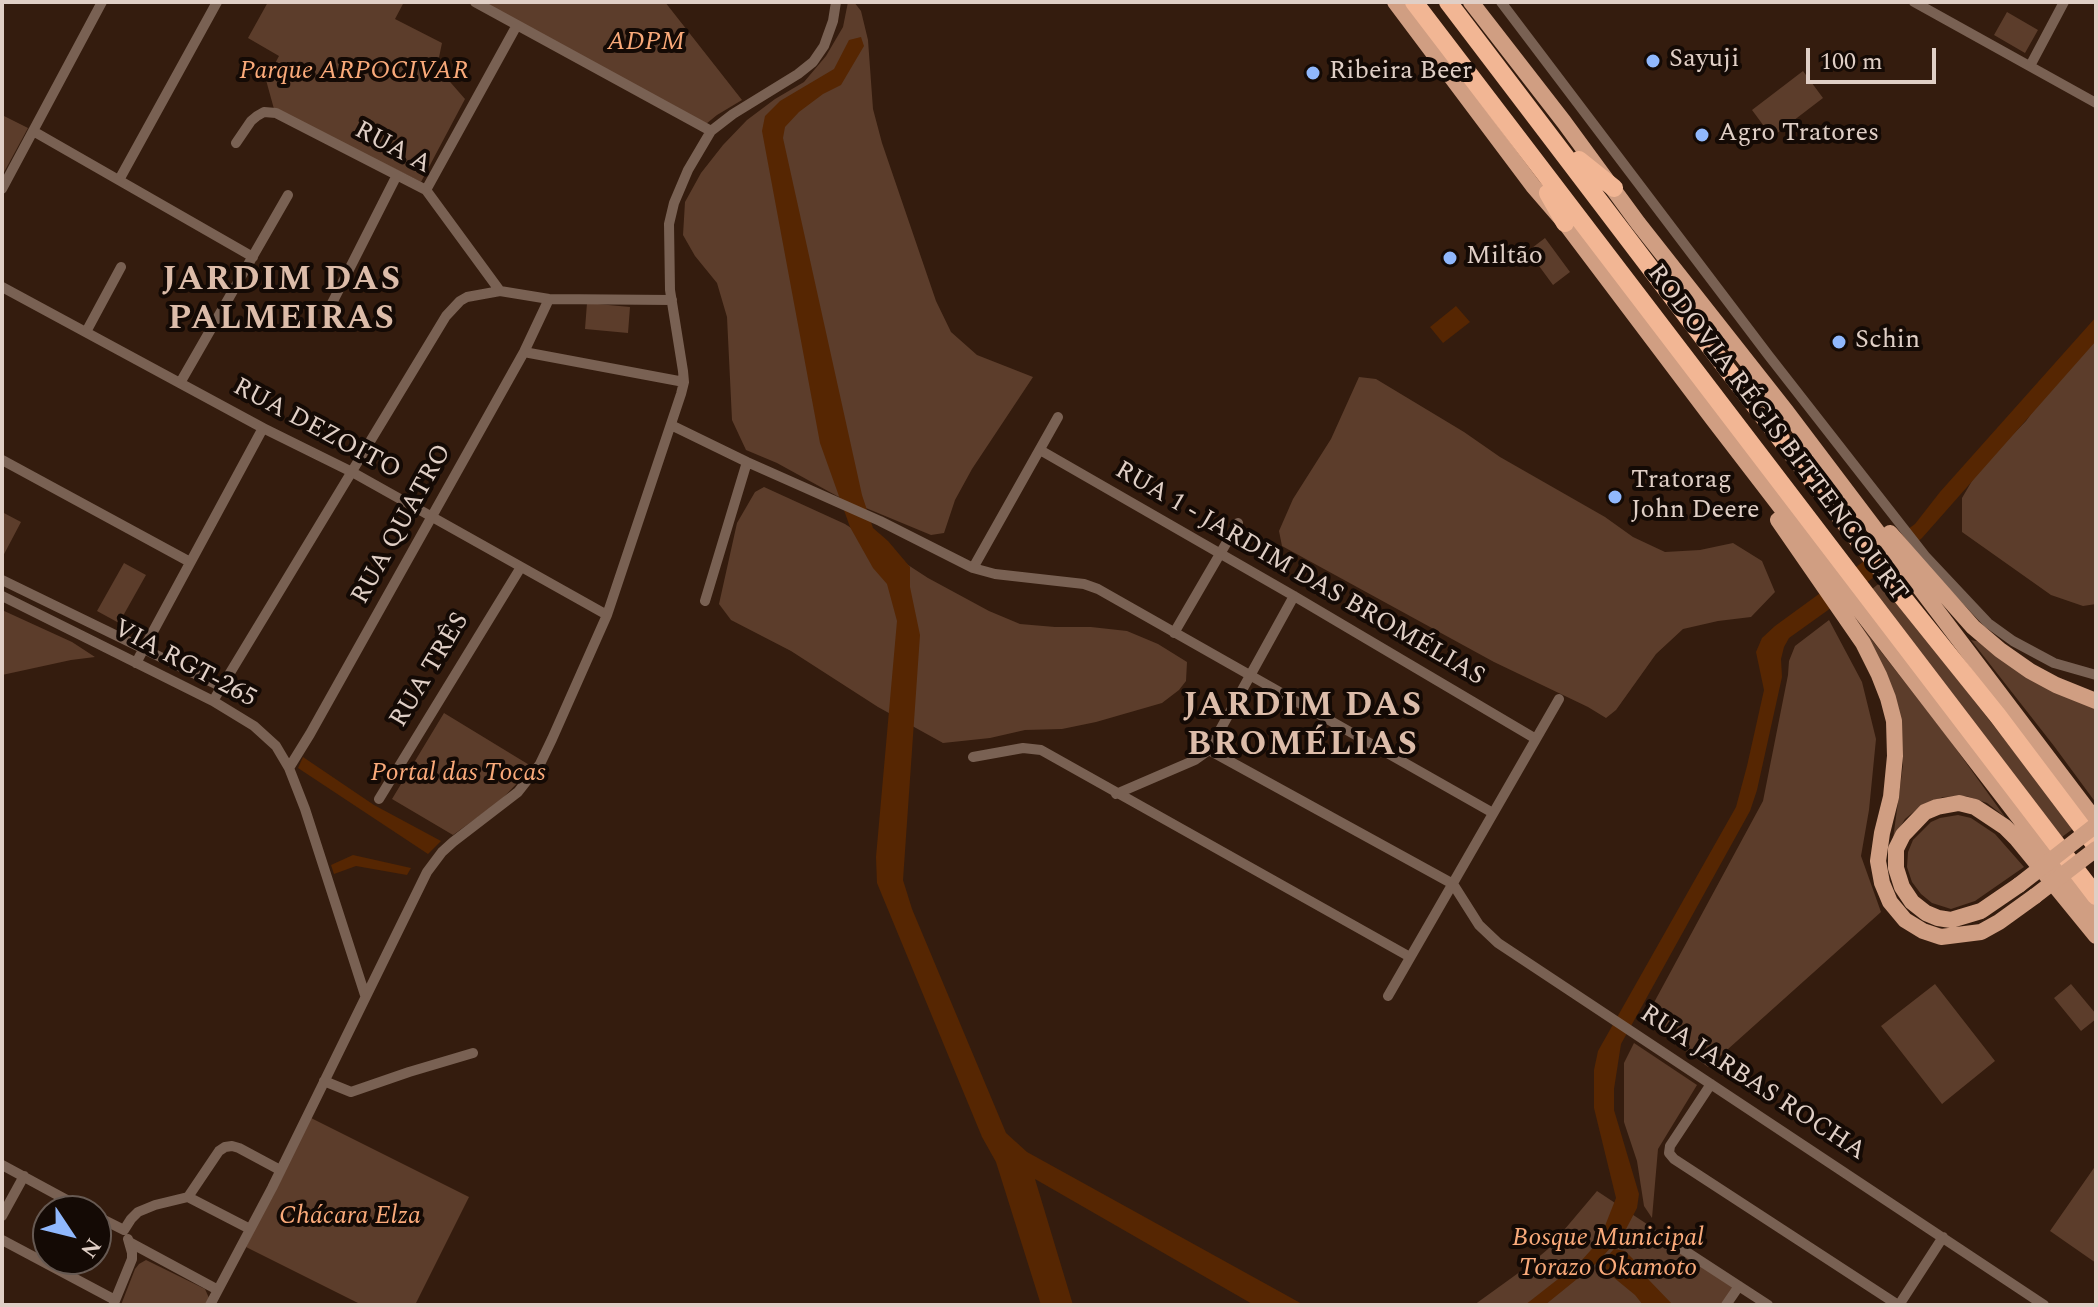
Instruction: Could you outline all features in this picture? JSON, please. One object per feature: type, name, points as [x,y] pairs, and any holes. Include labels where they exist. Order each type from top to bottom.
[{"type":"highway","name":"RODOVIA RÉGIS BITTENCOURT","points":[[1414,2],[1520,141],[1859,611],[2096,896]]},
{"type":"highway","name":"RODOVIA RÉGIS BITTENCOURT","points":[[1448,2],[2096,847]]},
{"type":"highway","points":[[1555,140],[1614,188]]},
{"type":"highway","points":[[1520,141],[1565,223]]},
{"type":"main road","points":[[1395,2],[2096,918]]},
{"type":"main road","points":[[1471,2],[1638,223],[1786,411],[1973,627],[2030,671],[2096,701]]},
{"type":"main road","points":[[1917,564],[2096,823],[2019,885],[1981,911],[1951,920],[1938,918],[1912,902],[1902,887],[1896,868],[1896,849],[1903,835],[1925,812],[1937,807],[1959,803],[1975,807],[2016,838],[2096,936]]},
{"type":"main road","points":[[1859,611],[1863,643],[1879,675],[1894,721],[1891,797],[1878,861],[1890,902],[1905,920],[1941,937],[1981,932],[2035,896],[2096,847]]},
{"type":"street","points":[[2,189],[102,2]]},
{"type":"street","points":[[119,180],[217,2]]},
{"type":"street","points":[[475,2],[711,131]]},
{"type":"street","points":[[210,1305],[432,864],[453,842],[518,792],[540,764],[607,615],[684,382],[672,300],[671,213],[688,170],[711,131],[813,62],[824,46],[836,2]]},
{"type":"street","points":[[1501,2],[1769,356],[1893,535]]},
{"type":"street","points":[[1914,2],[2096,103]]},
{"type":"street","points":[[2030,66],[2064,2]]},
{"type":"street","points":[[426,190],[517,25]]},
{"type":"street","name":"RUA A","points":[[236,143],[251,121],[264,112],[270,112],[426,190],[500,291]]},
{"type":"street","points":[[33,131],[253,257]]},
{"type":"street","points":[[326,315],[397,175]]},
{"type":"street","points":[[180,383],[288,195]]},
{"type":"street","points":[[86,332],[121,267]]},
{"type":"street","name":"RUA DEZOITO","points":[[2,287],[263,428],[352,472],[607,615]]},
{"type":"street","points":[[213,701],[446,316],[460,301],[500,291],[549,299],[672,300]]},
{"type":"street","name":"RUA QUATRO","points":[[289,768],[432,518],[524,352],[549,299]]},
{"type":"street","points":[[524,352],[684,382]]},
{"type":"street","points":[[973,568],[1058,417]]},
{"type":"street","points":[[671,425],[880,521],[973,568],[995,574],[1084,584],[1098,589],[1493,813]]},
{"type":"street","points":[[136,663],[263,428]]},
{"type":"street","name":"RUA 1 - JARDIM DAS BROMÉLIAS","points":[[1040,450],[1536,739]]},
{"type":"street","points":[[2,460],[190,562]]},
{"type":"street","points":[[705,601],[747,462]]},
{"type":"street","points":[[1174,633],[1238,523]]},
{"type":"street","points":[[1917,564],[2013,641],[2054,663],[2096,675]]},
{"type":"street","name":"RUA TRÊS","points":[[379,799],[521,567]]},
{"type":"street","points":[[2,580],[222,687]]},
{"type":"street","name":"VIA RGT-265","points":[[2,596],[213,701],[261,732],[276,746],[289,768],[305,809],[365,995]]},
{"type":"street","points":[[1116,794],[1195,760],[1209,750],[1294,596]]},
{"type":"street","points":[[1388,996],[1559,699]]},
{"type":"street","points":[[973,757],[1015,748],[1035,748],[1046,753],[1410,957]]},
{"type":"street","points":[[1209,750],[1453,884]]},
{"type":"street","name":"RUA JARBAS ROCHA","points":[[1453,884],[1475,920],[1490,937],[2044,1305]]},
{"type":"street","points":[[324,1081],[351,1092],[473,1053]]},
{"type":"street","points":[[1711,1084],[1670,1146],[1669,1153],[1679,1163],[1899,1305],[1943,1237]]},
{"type":"street","points":[[188,1197],[219,1151],[225,1147],[239,1148],[280,1170]]},
{"type":"street","points":[[2,1165],[58,1195]]},
{"type":"street","points":[[2,1216],[24,1176]]},
{"type":"street","points":[[124,1230],[138,1212],[188,1197],[250,1229]]},
{"type":"street","points":[[2,1240],[114,1303],[132,1259],[124,1230],[112,1224]]},
{"type":"street","points":[[1662,1236],[1768,1305]]},
{"type":"street","points":[[129,1242],[218,1290]]},
{"type":"street","points":[[1726,1305],[1739,1286]]},
{"type":"green space","name":"Parque ARPOCIVAR","points":[[268,2],[404,2],[395,19],[442,43],[437,67],[465,99],[421,182],[274,109],[266,80],[279,56],[248,38]]},
{"type":"green space","name":"ADPM","points":[[483,2],[665,2],[742,100],[706,124]]},
{"type":"green space","points":[[848,2],[854,2],[861,11],[868,40],[873,109],[882,143],[936,301],[951,332],[977,355],[1033,377],[972,469],[955,500],[944,533],[931,535],[837,496],[746,450],[732,420],[727,317],[717,283],[683,235],[685,202],[701,173],[747,120],[804,82],[826,56],[843,27]]},
{"type":"green space","points":[[2007,12],[2038,30],[2025,53],[1994,35]]},
{"type":"green space","points":[[1803,71],[1823,98],[1772,137],[1752,110]]},
{"type":"green space","points":[[2,115],[28,128],[2,176]]},
{"type":"green space","points":[[1545,238],[1570,272],[1553,285],[1528,251]]},
{"type":"green space","points":[[587,303],[630,307],[628,333],[585,329]]},
{"type":"green space","points":[[2096,337],[2096,604],[2083,606],[2051,595],[1962,532],[1962,498],[1979,469],[2026,421],[2046,393]]},
{"type":"green space","points":[[1359,377],[1376,379],[1633,537],[1665,552],[1700,550],[1733,543],[1762,561],[1775,592],[1751,617],[1683,629],[1656,654],[1616,710],[1606,718],[1494,662],[1282,546],[1279,531],[1293,499],[1331,439]]},
{"type":"green space","points":[[764,487],[845,524],[928,578],[1020,624],[1127,631],[1158,644],[1187,662],[1186,681],[1162,703],[1096,722],[943,743],[878,707],[791,651],[731,620],[719,604],[737,523],[755,492]]},
{"type":"green space","points":[[2,512],[21,522],[2,558]]},
{"type":"green space","points":[[124,563],[146,575],[119,623],[97,611]]},
{"type":"green space","points":[[1881,582],[2074,828],[2062,837],[1872,589]]},
{"type":"green space","points":[[2,610],[72,642],[95,657],[2,675]]},
{"type":"green space","points":[[1829,620],[1862,682],[1876,739],[1861,856],[1881,912],[1708,1067],[1644,1021],[1763,801],[1789,661],[1795,646]]},
{"type":"green space","points":[[1858,622],[2005,817],[1987,803],[1966,796],[1943,797],[1922,805],[1905,819],[1893,839],[1903,765],[1901,730]]},
{"type":"green space","points":[[1971,640],[1981,642],[2096,706],[2096,803],[2054,746]]},
{"type":"green space","name":"Portal das Tocas","points":[[444,713],[531,766],[500,801],[453,835],[392,799]]},
{"type":"green space","points":[[1958,815],[1971,818],[1995,834],[2024,867],[1975,901],[1951,909],[1932,903],[1921,894],[1912,882],[1907,867],[1908,852],[1913,840],[1931,822]]},
{"type":"green space","points":[[1935,984],[1995,1061],[1942,1104],[1881,1026]]},
{"type":"green space","points":[[2071,984],[2096,1014],[2096,1019],[2081,1031],[2054,998]]},
{"type":"green space","points":[[1634,1043],[1697,1085],[1658,1149],[1652,1218],[1644,1206],[1637,1161],[1624,1122],[1624,1063]]},
{"type":"green space","name":"Chácara Elza","points":[[311,1118],[469,1197],[415,1305],[362,1305],[246,1247]]},
{"type":"green space","points":[[2096,1165],[2096,1263],[2050,1231]]},
{"type":"green space","name":"Bosque Municipal Torazo Okamoto","points":[[1597,1191],[1739,1285],[1726,1305],[1474,1305],[1548,1249]]},
{"type":"green space","points":[[146,1260],[205,1289],[209,1298],[205,1305],[121,1305],[135,1269]]},
{"type":"shaded area","points":[[861,37],[864,46],[841,85],[799,112],[785,127],[783,138],[862,495],[873,528],[910,567],[910,587],[920,635],[903,880],[912,909],[1006,1133],[1027,1152],[1304,1305],[1254,1305],[1035,1179],[1073,1305],[1041,1305],[996,1162],[982,1137],[877,883],[876,857],[897,621],[887,584],[873,568],[850,527],[820,443],[762,131],[765,116],[780,101],[834,69],[849,40]]},
{"type":"shaded area","points":[[1456,306],[1470,322],[1443,343],[1430,327]]},
{"type":"shaded area","points":[[2096,317],[2096,341],[1922,538],[1891,565],[1789,638],[1781,659],[1782,677],[1750,811],[1621,1044],[1614,1110],[1639,1194],[1637,1208],[1625,1231],[1598,1262],[1545,1305],[1525,1305],[1581,1261],[1599,1241],[1616,1198],[1594,1108],[1594,1070],[1598,1051],[1736,807],[1764,690],[1756,652],[1762,638],[1915,524]]},
{"type":"shaded area","points":[[303,757],[374,805],[441,841],[428,854],[298,768]]},
{"type":"shaded area","points":[[353,855],[411,868],[407,875],[356,866],[334,874],[331,865]]},
{"type":"shaded area","points":[[1614,1249],[1625,1251],[1673,1305],[1643,1305],[1607,1272],[1604,1260]]},
{"type":"place","name":"Sayuji","points":[[1653,61]]},
{"type":"place","name":"Ribeira Beer","points":[[1313,73]]},
{"type":"place","name":"Agro Tratores","points":[[1702,135]]},
{"type":"place","name":"Miltão","points":[[1450,258]]},
{"type":"place","name":"Schin","points":[[1839,342]]},
{"type":"place","name":"Tratorag John Deere","points":[[1615,497]]},
{"type":"district","name":"JARDIM DAS PALMEIRAS","points":[[282,302]]},
{"type":"district","name":"JARDIM DAS BROMÉLIAS","points":[[1303,728]]}]
